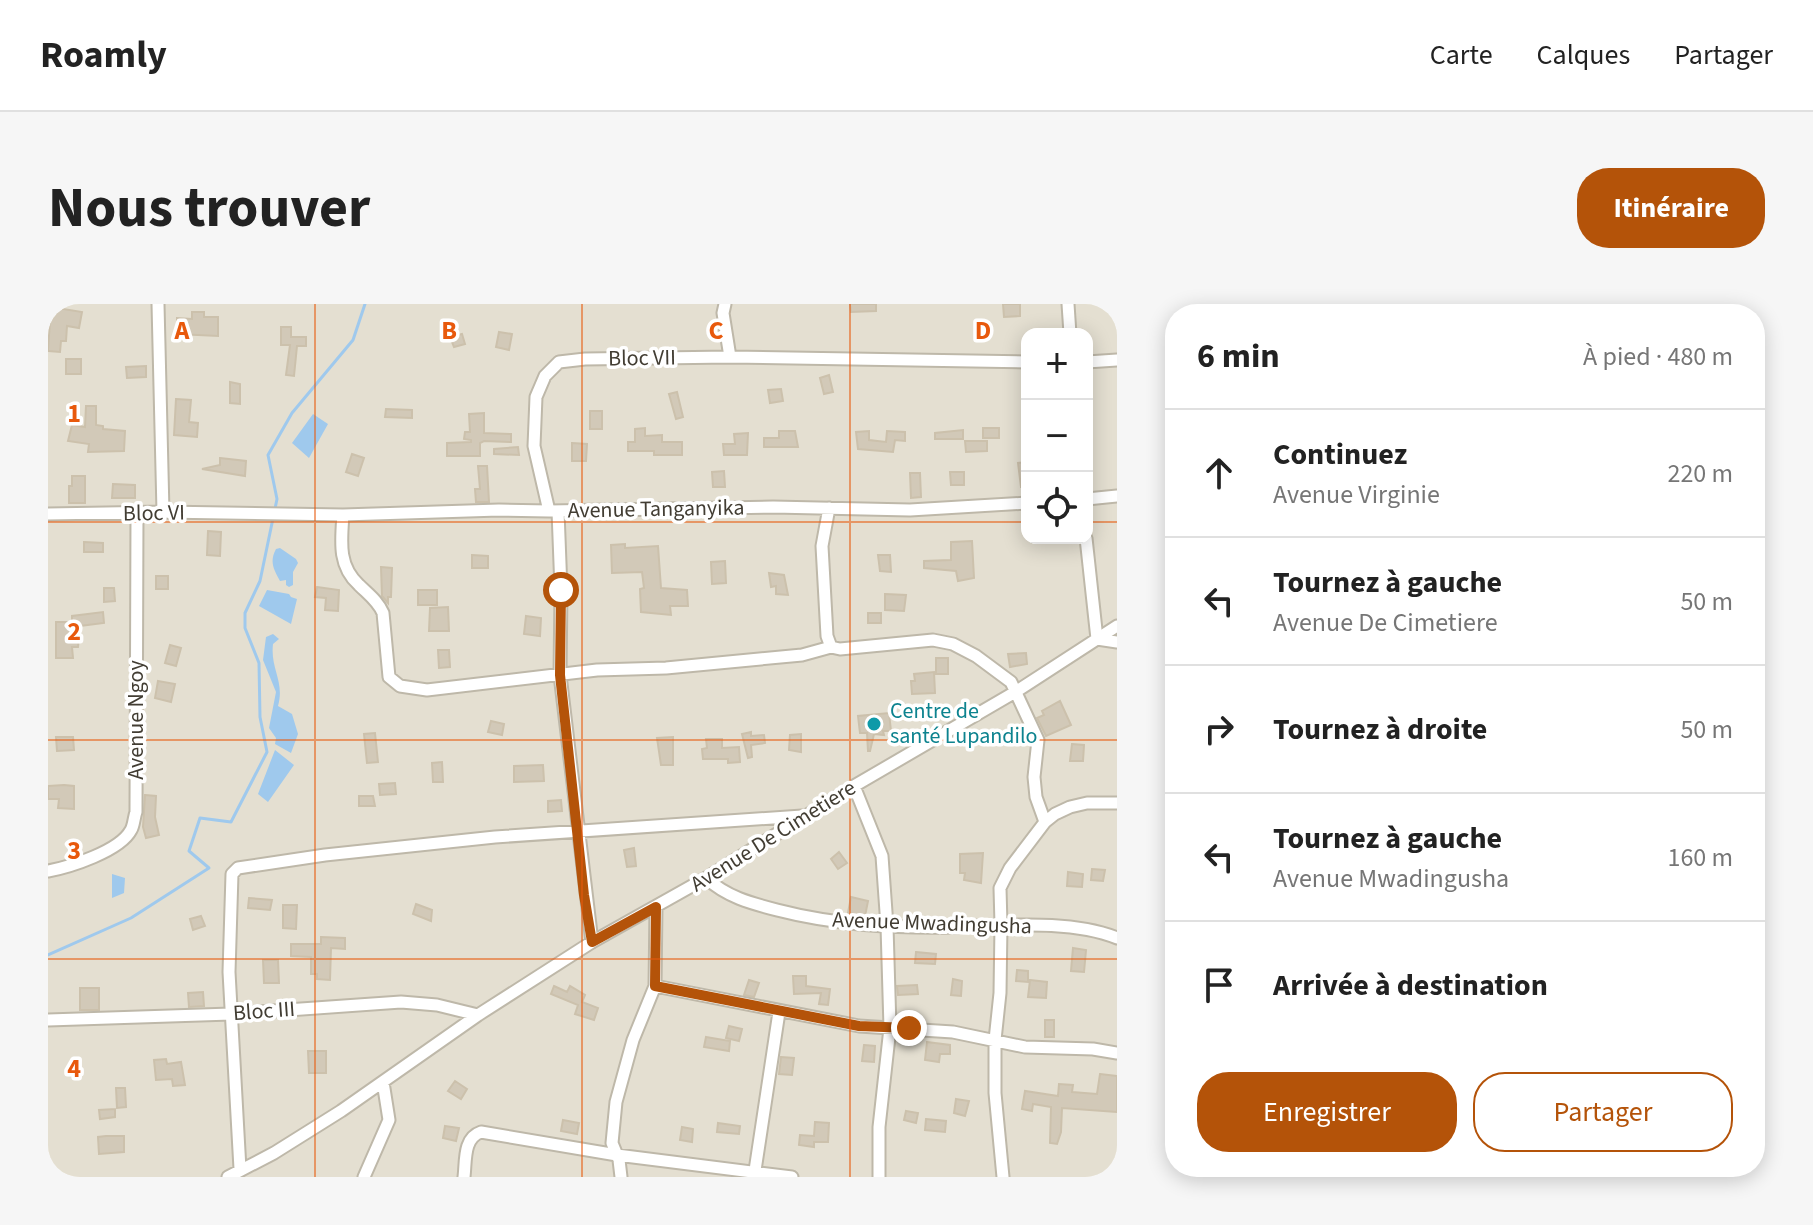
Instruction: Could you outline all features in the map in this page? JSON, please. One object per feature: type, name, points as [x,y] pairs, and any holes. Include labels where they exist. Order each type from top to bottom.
[{"type":"street","points":[[158,304],[163,512]]},
{"type":"street","points":[[725,304],[723,313],[730,357]]},
{"type":"street","points":[[1068,304],[1070,328]]},
{"type":"street","name":"Bloc VII","points":[[553,511],[534,446],[536,397],[545,376],[559,362],[730,357],[1021,362]]},
{"type":"street","points":[[1093,362],[1117,360]]},
{"type":"street","points":[[1093,498],[1117,496]]},
{"type":"street","name":"Avenue Tanganyika","points":[[286,515],[499,510],[910,510],[1021,503]]},
{"type":"street","points":[[829,508],[822,558],[827,636],[831,647]]},
{"type":"street","points":[[553,511],[561,590],[560,675],[592,942]]},
{"type":"street","name":"Bloc VI","points":[[48,514],[163,512],[286,515]]},
{"type":"street","name":"Avenue Ngoy","points":[[48,871],[87,861],[122,840],[132,830],[136,812],[137,513]]},
{"type":"street","points":[[343,515],[343,562],[346,573],[380,605],[389,677],[400,686],[427,690],[597,670],[666,668],[802,655],[831,647],[840,649],[933,640],[953,644],[996,669],[1017,691],[1038,740],[1034,777],[1045,822]]},
{"type":"street","points":[[1087,544],[1097,639],[1117,642]]},
{"type":"street","name":"Avenue De Cimetiere","points":[[228,1177],[287,1146],[478,1015],[592,942],[706,878],[854,786],[1017,691],[1117,626]]},
{"type":"street","points":[[854,786],[882,856],[887,926],[890,1028],[879,1127],[879,1177]]},
{"type":"street","points":[[1003,1177],[995,1093],[995,1040],[1000,993],[1000,888],[1010,868],[1045,822],[1070,807],[1117,803]]},
{"type":"street","points":[[240,1169],[229,972],[232,874],[245,865],[577,830],[807,815]]},
{"type":"street","name":"Avenue Mwadingusha","points":[[706,878],[731,896],[751,904],[809,918],[887,926],[1001,925],[1093,931],[1117,938]]},
{"type":"street","points":[[621,1177],[612,1143],[616,1102],[628,1055],[655,986],[656,907]]},
{"type":"street","points":[[655,986],[859,1026],[953,1032],[1025,1047],[1093,1049],[1117,1053]]},
{"type":"street","name":"Bloc III","points":[[48,1020],[231,1014],[401,1002],[437,1005],[478,1015]]},
{"type":"street","points":[[754,1174],[779,1012]]},
{"type":"street","points":[[364,1177],[389,1120],[383,1082]]},
{"type":"street","points":[[464,1177],[468,1142],[473,1135],[481,1132],[617,1155],[792,1177]]},
{"type":"shaded area","points":[[48,304],[1117,304],[1117,1177],[48,1177]]},
{"type":"water","points":[[313,414],[328,424],[309,458],[292,443]]},
{"type":"water","points":[[280,548],[298,563],[293,572],[293,585],[289,587],[286,580],[280,581],[273,566],[274,554]]},
{"type":"water","points":[[267,590],[289,594],[297,599],[291,624],[259,606]]},
{"type":"water","points":[[273,634],[279,639],[273,644],[280,689],[278,706],[292,714],[298,734],[291,753],[275,744],[276,738],[269,728],[276,692],[263,660],[266,637]]},
{"type":"water","points":[[275,750],[294,765],[268,802],[258,794]]},
{"type":"water","points":[[112,874],[125,878],[124,893],[112,898]]},
{"type":"building","points":[[51,304],[64,304],[63,309],[82,312],[79,328],[67,326],[66,341],[61,341],[60,352],[48,351]]},
{"type":"building","points":[[850,304],[876,304],[876,311],[851,312]]},
{"type":"building","points":[[1003,304],[1020,304],[1020,316],[1004,317]]},
{"type":"building","points":[[192,312],[204,312],[204,317],[218,317],[218,336],[177,334],[177,318],[192,319]]},
{"type":"building","points":[[281,327],[291,327],[291,337],[306,337],[306,346],[297,346],[294,376],[286,375],[290,345],[281,345]]},
{"type":"building","points":[[499,332],[512,334],[509,350],[496,347]]},
{"type":"building","points":[[462,334],[465,344],[454,347],[450,337]]},
{"type":"building","points":[[66,359],[81,359],[81,374],[66,374]]},
{"type":"building","points":[[146,366],[146,377],[127,378],[126,367]]},
{"type":"building","points":[[829,375],[833,392],[824,394],[820,378]]},
{"type":"building","points":[[230,382],[240,384],[240,404],[230,403]]},
{"type":"building","points":[[781,389],[783,401],[770,403],[768,390]]},
{"type":"building","points":[[677,392],[683,417],[676,419],[669,394]]},
{"type":"building","points":[[176,399],[191,400],[189,422],[198,423],[197,437],[174,435]]},
{"type":"building","points":[[86,406],[96,406],[96,425],[103,426],[103,429],[125,431],[124,451],[88,452],[89,444],[68,441],[72,425],[85,427]]},
{"type":"building","points":[[386,409],[412,410],[412,418],[385,417]]},
{"type":"building","points":[[590,411],[602,411],[602,429],[590,429]]},
{"type":"building","points":[[484,413],[484,433],[511,434],[511,442],[484,441],[480,443],[480,456],[447,456],[447,443],[471,442],[464,439],[465,432],[470,432],[469,414]]},
{"type":"building","points":[[645,428],[645,436],[662,435],[662,442],[682,442],[682,455],[628,451],[628,442],[635,442],[635,429]]},
{"type":"building","points":[[983,428],[999,428],[999,438],[983,438]]},
{"type":"building","points":[[963,430],[963,439],[935,439],[935,433]]},
{"type":"building","points":[[779,431],[795,431],[798,447],[764,447],[764,438],[779,438]]},
{"type":"building","points":[[869,431],[869,440],[886,442],[887,431],[905,432],[905,441],[895,440],[893,452],[858,449],[856,432]]},
{"type":"building","points":[[748,433],[747,455],[724,455],[723,444],[735,444],[734,434]]},
{"type":"building","points":[[965,441],[987,441],[987,451],[966,452]]},
{"type":"building","points":[[572,443],[587,444],[586,461],[572,461]]},
{"type":"building","points":[[518,447],[519,455],[494,454],[494,449]]},
{"type":"building","points":[[352,454],[364,458],[358,476],[346,472]]},
{"type":"building","points":[[220,458],[246,461],[245,476],[202,469],[220,465]]},
{"type":"building","points":[[478,466],[487,466],[489,502],[476,502],[475,489],[480,489]]},
{"type":"building","points":[[724,471],[725,487],[713,487],[712,472]]},
{"type":"building","points":[[950,472],[964,472],[964,485],[951,485]]},
{"type":"building","points":[[910,473],[920,473],[921,497],[911,498]]},
{"type":"building","points":[[72,476],[85,476],[85,503],[69,503]]},
{"type":"building","points":[[113,484],[135,485],[135,498],[112,498]]},
{"type":"building","points":[[208,531],[221,532],[220,556],[207,555]]},
{"type":"building","points":[[972,541],[974,578],[958,581],[956,571],[924,568],[924,561],[951,560],[951,542]]},
{"type":"building","points":[[84,542],[103,543],[103,552],[84,552]]},
{"type":"building","points":[[625,544],[625,548],[658,546],[661,588],[687,590],[688,606],[670,606],[671,615],[641,612],[642,572],[612,573],[611,545]]},
{"type":"building","points":[[472,555],[488,556],[488,568],[472,568]]},
{"type":"building","points":[[878,555],[890,555],[891,572],[880,571]]},
{"type":"building","points":[[725,561],[726,583],[712,584],[711,562]]},
{"type":"building","points":[[381,567],[392,568],[388,603],[382,596]]},
{"type":"building","points":[[769,573],[784,575],[788,595],[776,594],[776,586],[771,587]]},
{"type":"building","points":[[156,576],[168,576],[168,589],[156,589]]},
{"type":"building","points":[[317,587],[339,590],[338,611],[325,610],[326,598],[315,597]]},
{"type":"building","points":[[104,588],[114,588],[115,601],[104,602]]},
{"type":"building","points":[[418,590],[437,590],[437,605],[418,605]]},
{"type":"building","points":[[885,594],[906,595],[904,611],[885,610]]},
{"type":"building","points":[[448,607],[449,631],[429,631],[430,608]]},
{"type":"building","points":[[103,612],[104,623],[80,626],[78,647],[72,647],[73,658],[56,658],[56,622],[72,622],[72,616]]},
{"type":"building","points":[[868,613],[881,613],[881,623],[868,623]]},
{"type":"building","points":[[526,616],[541,618],[540,636],[524,634]]},
{"type":"building","points":[[170,645],[181,648],[176,666],[165,663]]},
{"type":"building","points":[[438,650],[449,650],[450,667],[439,668]]},
{"type":"building","points":[[1026,653],[1027,664],[1010,667],[1008,654]]},
{"type":"building","points":[[936,658],[948,658],[948,674],[936,674]]},
{"type":"building","points":[[934,672],[935,693],[912,694],[914,674]]},
{"type":"building","points":[[158,681],[175,684],[171,702],[155,698]]},
{"type":"building","points":[[1060,701],[1071,725],[1046,736],[1037,718],[1044,715],[1042,711]]},
{"type":"building","name":"Centre de santé Lupandilo","points":[[889,713],[891,731],[883,731],[884,735],[874,734],[868,751],[867,733],[860,733],[858,716]]},
{"type":"building","points":[[491,721],[504,724],[502,735],[488,732]]},
{"type":"building","points":[[751,732],[751,736],[764,735],[765,743],[751,745],[752,757],[748,758],[742,734]]},
{"type":"building","points":[[375,733],[378,762],[367,763],[364,734]]},
{"type":"building","points":[[801,734],[801,752],[789,750],[790,735]]},
{"type":"building","points":[[56,737],[73,737],[74,750],[57,751]]},
{"type":"building","points":[[673,737],[673,765],[661,765],[657,738]]},
{"type":"building","points":[[706,739],[722,739],[722,748],[739,747],[740,762],[703,759],[702,749],[707,748]]},
{"type":"building","points":[[1072,744],[1084,745],[1083,761],[1070,761]]},
{"type":"building","points":[[442,762],[443,782],[433,782],[432,763]]},
{"type":"building","points":[[543,765],[544,781],[514,782],[514,766]]},
{"type":"building","points":[[395,783],[396,794],[380,795],[379,784]]},
{"type":"building","points":[[48,786],[74,786],[74,809],[58,808],[59,799],[48,799]]},
{"type":"building","points":[[145,795],[156,796],[155,817],[159,835],[146,838],[143,827]]},
{"type":"building","points":[[359,796],[373,796],[375,806],[359,806]]},
{"type":"building","points":[[561,800],[562,811],[548,812],[548,801]]},
{"type":"building","points":[[634,848],[636,866],[627,867],[624,850]]},
{"type":"building","points":[[839,852],[847,863],[838,869],[831,859]]},
{"type":"building","points":[[983,853],[981,883],[964,880],[965,873],[960,873],[960,854]]},
{"type":"building","points":[[1092,869],[1105,870],[1103,881],[1091,880]]},
{"type":"building","points":[[1068,872],[1083,874],[1082,887],[1067,886]]},
{"type":"building","points":[[851,897],[868,901],[865,916],[848,913]]},
{"type":"building","points":[[249,898],[272,900],[270,910],[248,908]]},
{"type":"building","points":[[416,904],[432,910],[431,921],[413,914]]},
{"type":"building","points":[[283,905],[297,905],[296,929],[283,928]]},
{"type":"building","points":[[201,916],[205,926],[193,930],[190,919]]},
{"type":"building","points":[[321,937],[345,938],[345,949],[331,948],[330,980],[317,979],[317,974],[311,974],[311,957],[291,956],[291,944],[321,944]]},
{"type":"building","points":[[1073,948],[1086,950],[1084,972],[1071,971]]},
{"type":"building","points":[[916,952],[936,954],[935,964],[915,963]]},
{"type":"building","points":[[263,960],[278,960],[279,983],[264,983]]},
{"type":"building","points":[[1017,970],[1028,971],[1028,982],[1016,981]]},
{"type":"building","points":[[793,976],[806,976],[806,986],[830,989],[828,1005],[819,1004],[821,993],[794,994]]},
{"type":"building","points":[[953,979],[962,981],[961,996],[951,995]]},
{"type":"building","points":[[749,980],[759,983],[754,997],[744,995]]},
{"type":"building","points":[[1030,980],[1047,982],[1046,998],[1028,997]]},
{"type":"building","points":[[917,985],[918,994],[898,995],[897,986]]},
{"type":"building","points":[[554,986],[567,992],[570,986],[585,995],[582,1002],[598,1008],[594,1020],[575,1014],[578,1005],[551,994]]},
{"type":"building","points":[[80,988],[99,988],[99,1010],[80,1010]]},
{"type":"building","points":[[203,992],[204,1006],[189,1007],[188,993]]},
{"type":"building","points":[[1045,1020],[1054,1020],[1054,1037],[1045,1037]]},
{"type":"building","points":[[729,1026],[742,1029],[739,1041],[726,1038]]},
{"type":"building","points":[[706,1037],[730,1041],[729,1051],[704,1047]]},
{"type":"building","points":[[927,1042],[950,1045],[950,1054],[940,1054],[939,1062],[925,1060]]},
{"type":"building","points":[[864,1045],[875,1046],[874,1062],[862,1061]]},
{"type":"building","points":[[308,1051],[326,1051],[326,1073],[309,1073]]},
{"type":"building","points":[[781,1057],[794,1058],[792,1075],[779,1074]]},
{"type":"building","points":[[166,1059],[167,1064],[181,1062],[185,1085],[173,1086],[172,1079],[156,1080],[154,1060]]},
{"type":"building","points":[[1100,1074],[1117,1076],[1117,1112],[1062,1108],[1057,1144],[1050,1143],[1051,1107],[1033,1104],[1032,1111],[1022,1109],[1025,1091],[1058,1096],[1059,1084],[1073,1085],[1072,1092],[1097,1094]]},
{"type":"building","points":[[455,1081],[467,1089],[461,1099],[448,1091]]},
{"type":"building","points":[[116,1088],[125,1088],[126,1107],[117,1108]]},
{"type":"building","points":[[956,1099],[969,1101],[965,1116],[954,1113]]},
{"type":"building","points":[[115,1109],[115,1117],[100,1119],[99,1110]]},
{"type":"building","points":[[906,1111],[918,1113],[916,1123],[904,1120]]},
{"type":"building","points":[[926,1119],[946,1121],[945,1132],[925,1130]]},
{"type":"building","points":[[563,1120],[579,1123],[577,1134],[561,1131]]},
{"type":"building","points":[[815,1122],[829,1123],[828,1142],[814,1142],[814,1147],[799,1145],[800,1135],[814,1136]]},
{"type":"building","points":[[718,1123],[740,1126],[739,1134],[717,1132]]},
{"type":"building","points":[[445,1126],[459,1128],[456,1141],[443,1138]]},
{"type":"building","points":[[682,1127],[693,1129],[692,1142],[680,1140]]},
{"type":"building","points":[[124,1136],[124,1152],[99,1154],[98,1137]]},
{"type":"waterway","points":[[48,955],[131,918],[209,868],[189,851],[200,818],[231,822],[267,752],[260,717],[259,663],[245,628],[245,613],[260,581],[277,499],[268,455],[292,413],[353,340],[365,304]]},
{"type":"place","name":"Centre de santé Lupandilo","points":[[874,724]]},
{"type":"route","points":[[561,590],[560,675],[592,942],[656,907],[655,986],[859,1026],[909,1028]]}]
